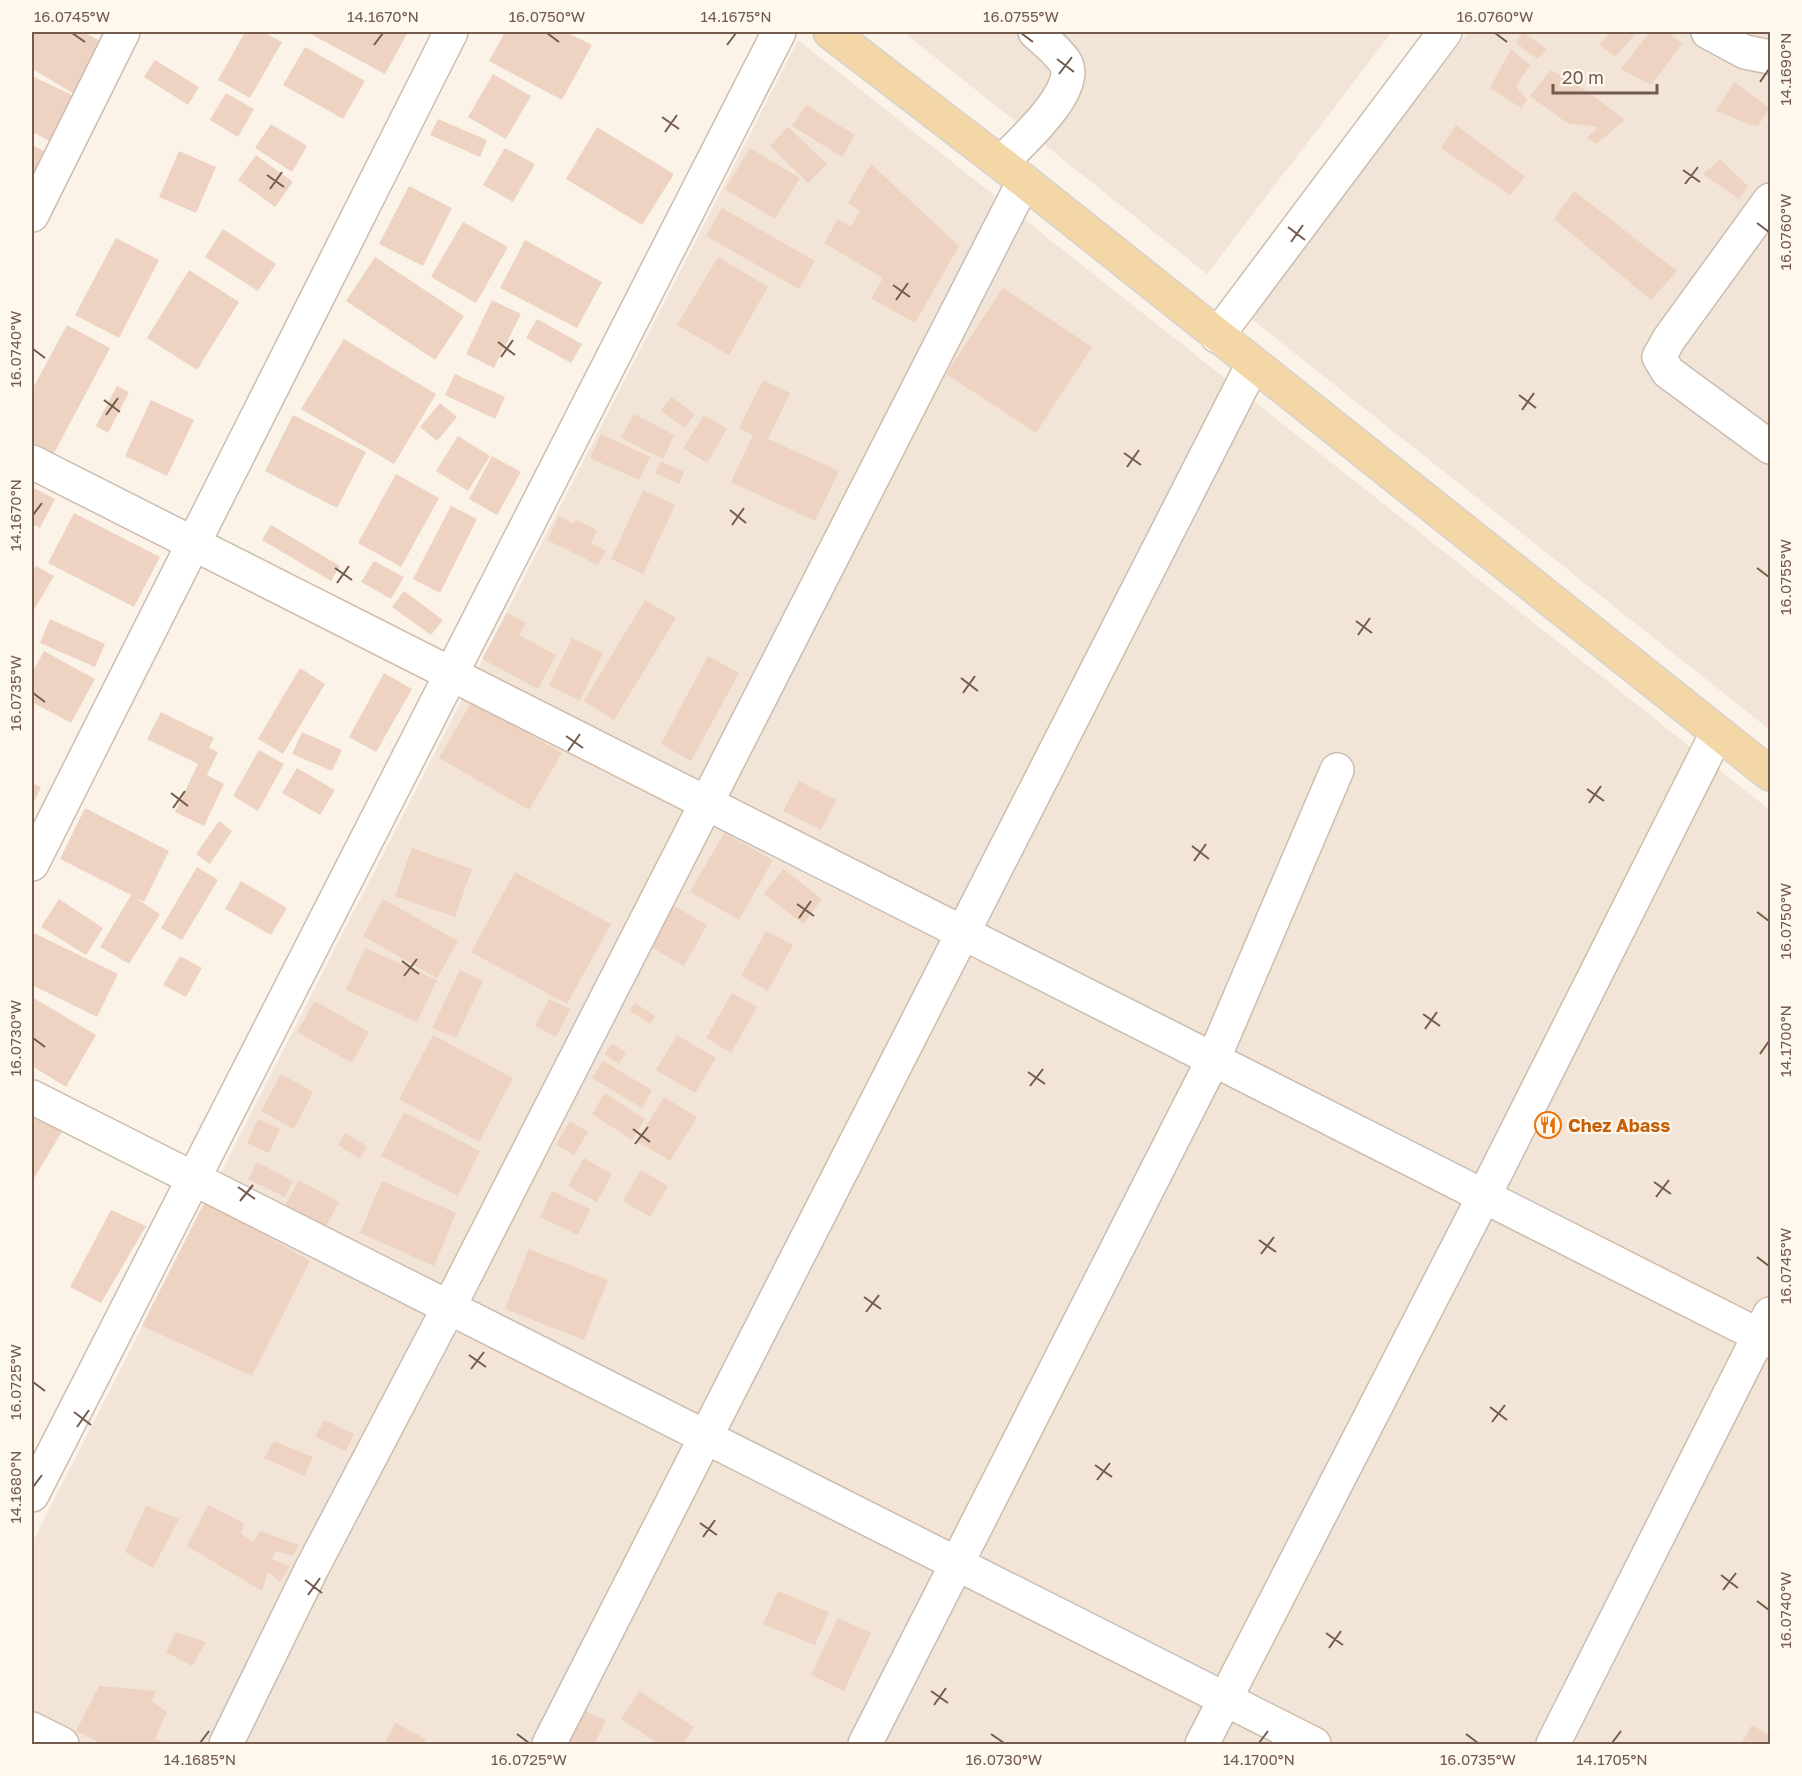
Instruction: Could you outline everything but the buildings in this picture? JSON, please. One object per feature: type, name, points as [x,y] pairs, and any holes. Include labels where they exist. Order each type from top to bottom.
[{"type":"main road","points":[[830,32],[1012,172],[1770,774]]},
{"type":"street","points":[[32,215],[123,32]]},
{"type":"street","points":[[32,864],[451,32]]},
{"type":"street","points":[[32,1495],[779,32]]},
{"type":"street","points":[[226,1744],[311,1570],[449,1307],[705,803],[1012,172],[1063,95],[1070,74],[1065,62],[1035,32]]},
{"type":"street","points":[[1218,336],[1445,32]]},
{"type":"street","points":[[1708,32],[1745,52],[1770,57]]},
{"type":"street","points":[[1770,200],[1669,339],[1659,357],[1668,372],[1770,447]]},
{"type":"street","points":[[549,1744],[1253,364]]},
{"type":"street","points":[[32,462],[1484,1196],[1767,1330],[1553,1744]]},
{"type":"street","points":[[1202,1744],[1484,1196],[1717,733]]},
{"type":"street","points":[[865,1744],[1213,1060],[1337,770]]},
{"type":"street","points":[[32,1097],[1314,1744]]},
{"type":"street","points":[[32,1729],[62,1744]]},
{"type":"shaded area","points":[[903,32],[1392,32],[1207,274]]},
{"type":"shaded area","points":[[1468,32],[1770,32],[1770,730],[1249,317]]},
{"type":"shaded area","points":[[798,40],[1770,810],[1770,1744],[32,1744],[32,1543]]},
{"type":"place","name":"Chez Abass","points":[[1548,1125]]}]
